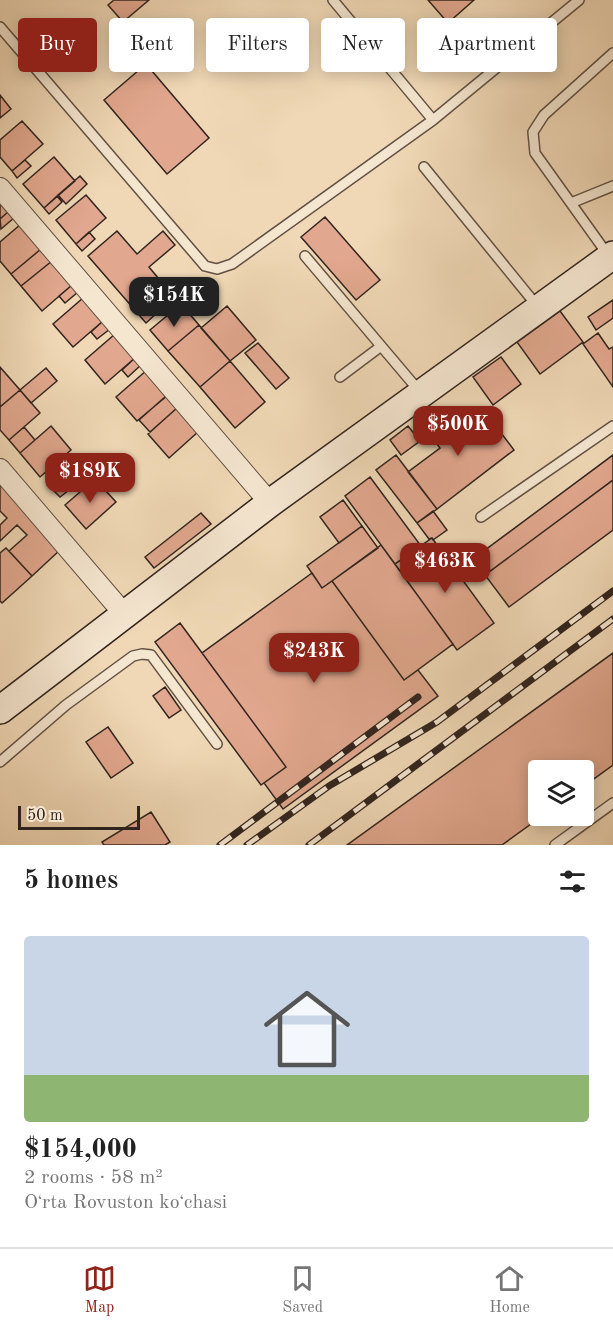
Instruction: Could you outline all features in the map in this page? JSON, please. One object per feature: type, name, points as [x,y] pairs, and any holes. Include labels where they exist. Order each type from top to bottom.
[{"type":"street","points":[[0,188],[270,503]]},
{"type":"street","points":[[0,710],[270,503],[417,401],[612,258]]},
{"type":"street","points":[[0,469],[125,615]]},
{"type":"lane","points":[[333,0],[434,120]]},
{"type":"lane","points":[[0,27],[205,266],[217,269],[232,264],[434,120],[579,0]]},
{"type":"lane","points":[[612,258],[535,153],[533,132],[544,115],[613,52]]},
{"type":"lane","points":[[424,167],[540,310]]},
{"type":"lane","points":[[571,203],[613,186]]},
{"type":"lane","points":[[305,256],[380,347],[417,401]]},
{"type":"lane","points":[[340,377],[380,347]]},
{"type":"lane","points":[[481,517],[613,426]]},
{"type":"lane","points":[[0,762],[66,705],[133,656],[142,654],[151,655],[217,744]]},
{"type":"lane","points":[[555,845],[613,803]]},
{"type":"building","points":[[114,0],[149,0],[128,18],[119,18],[108,5]]},
{"type":"building","points":[[428,0],[474,0],[454,18],[444,18]]},
{"type":"building","points":[[137,72],[153,72],[209,138],[167,174],[104,100]]},
{"type":"building","points":[[0,95],[11,109],[0,118]]},
{"type":"building","points":[[22,121],[43,144],[12,171],[0,157],[0,140]]},
{"type":"building","points":[[54,157],[75,181],[44,208],[23,184]]},
{"type":"building","points":[[25,160],[31,166],[17,178],[12,171]]},
{"type":"building","points":[[80,176],[87,184],[66,204],[58,195]]},
{"type":"building","points":[[86,195],[106,218],[76,244],[56,220]]},
{"type":"building","points":[[57,196],[62,202],[49,214],[44,208]]},
{"type":"building","points":[[3,204],[9,211],[0,219],[0,206]]},
{"type":"building","points":[[9,211],[15,217],[1,229],[0,219]]},
{"type":"building","points":[[325,217],[380,280],[356,300],[301,237]]},
{"type":"building","points":[[21,224],[41,249],[11,274],[0,261],[0,242]]},
{"type":"building","points":[[117,231],[137,254],[163,231],[175,245],[149,267],[169,291],[140,316],[88,256]]},
{"type":"building","points":[[89,232],[95,239],[82,251],[76,244]]},
{"type":"building","points":[[41,249],[52,261],[21,286],[11,274]]},
{"type":"building","points":[[52,261],[72,285],[42,311],[21,286]]},
{"type":"building","points":[[72,285],[78,292],[65,303],[59,296]]},
{"type":"building","points":[[83,298],[103,321],[73,347],[53,324]]},
{"type":"building","points":[[613,300],[613,318],[596,330],[588,317]]},
{"type":"building","points":[[181,304],[199,325],[168,351],[150,330]]},
{"type":"building","points":[[153,305],[158,312],[146,323],[140,316]]},
{"type":"building","points":[[227,306],[256,340],[230,361],[201,328]]},
{"type":"building","points":[[560,311],[583,342],[540,374],[517,342]]},
{"type":"building","points":[[103,321],[110,329],[97,339],[91,332]]},
{"type":"building","points":[[199,325],[230,361],[200,387],[168,351]]},
{"type":"building","points":[[598,333],[609,349],[613,347],[613,387],[583,344]]},
{"type":"building","points":[[115,334],[136,357],[105,384],[85,360]]},
{"type":"building","points":[[258,343],[289,378],[276,389],[245,353]]},
{"type":"building","points":[[136,357],[142,364],[128,377],[122,370]]},
{"type":"building","points":[[501,357],[521,384],[493,405],[473,377]]},
{"type":"building","points":[[230,361],[265,402],[235,428],[200,387]]},
{"type":"building","points":[[0,367],[20,390],[0,407]]},
{"type":"building","points":[[46,368],[57,381],[31,403],[20,390]]},
{"type":"building","points":[[147,370],[168,395],[137,421],[116,397]]},
{"type":"building","points":[[20,390],[40,413],[9,440],[0,430],[0,407]]},
{"type":"building","points":[[166,396],[177,408],[150,432],[139,420]]},
{"type":"building","points":[[178,407],[199,431],[169,458],[148,434]]},
{"type":"building","points":[[435,408],[456,436],[486,413],[514,450],[437,509],[408,472],[440,448],[419,420]]},
{"type":"building","points":[[51,426],[71,450],[40,477],[20,453]]},
{"type":"building","points":[[408,426],[420,441],[401,455],[390,440]]},
{"type":"building","points":[[24,427],[35,440],[20,453],[9,440]]},
{"type":"building","points":[[396,455],[437,509],[417,523],[376,470]]},
{"type":"building","points":[[613,455],[613,480],[485,575],[473,559]]},
{"type":"building","points":[[61,474],[68,481],[54,491],[49,484]]},
{"type":"building","points":[[370,477],[421,546],[395,564],[345,496]]},
{"type":"building","points":[[95,479],[116,502],[86,529],[65,505]]},
{"type":"building","points":[[613,480],[613,530],[509,607],[485,575]]},
{"type":"building","points":[[68,481],[73,487],[60,497],[54,491]]},
{"type":"building","points":[[0,484],[60,550],[32,576],[9,551],[27,535],[17,525],[0,541],[0,525],[7,518],[0,511]]},
{"type":"building","points":[[343,500],[362,526],[339,543],[320,517]]},
{"type":"building","points":[[433,511],[447,530],[433,540],[429,539],[417,523]]},
{"type":"building","points":[[201,513],[211,524],[154,568],[145,557]]},
{"type":"building","points":[[362,526],[378,548],[322,588],[307,566]]},
{"type":"building","points":[[432,538],[494,623],[457,650],[395,564]]},
{"type":"building","points":[[381,545],[453,644],[404,680],[332,581]]},
{"type":"building","points":[[6,548],[32,576],[2,603],[0,601],[0,553]]},
{"type":"building","points":[[312,573],[322,588],[332,581],[404,680],[418,670],[438,696],[283,809],[264,783],[286,767],[202,653]]},
{"type":"building","points":[[180,623],[286,767],[261,785],[155,642]]},
{"type":"building","points":[[613,653],[613,765],[594,779],[594,760],[528,760],[528,826],[502,845],[347,845]]},
{"type":"building","points":[[165,687],[181,710],[169,718],[153,696]]},
{"type":"building","points":[[108,727],[133,763],[111,778],[86,742]]},
{"type":"building","points":[[151,812],[170,842],[165,845],[104,845],[102,842]]},
{"type":"railway","points":[[247,845],[329,786],[437,722],[613,591]]},
{"type":"railway","points":[[309,845],[613,619]]},
{"type":"railway","points":[[220,845],[418,697]]}]
